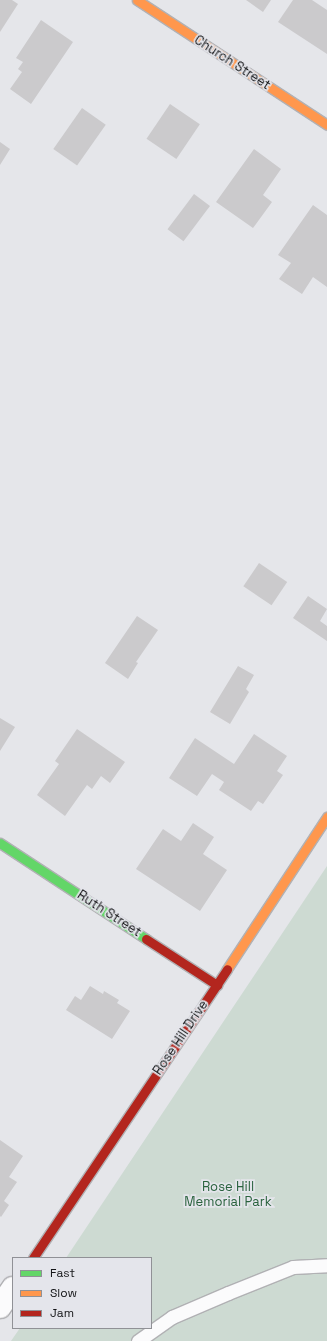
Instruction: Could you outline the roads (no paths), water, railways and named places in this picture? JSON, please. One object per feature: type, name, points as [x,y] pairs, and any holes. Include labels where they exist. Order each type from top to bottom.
[{"type":"street","name":"Church Street","points":[[137,0],[327,125]]},
{"type":"street","name":"Rose Hill Drive","points":[[34,1257],[217,985],[327,817]]},
{"type":"street","name":"Ruth Street","points":[[0,843],[217,985]]},
{"type":"street","points":[[0,1307],[12,1289]]},
{"type":"lane","points":[[138,1341],[172,1317],[293,1267],[327,1265]]},
{"type":"park label","name":"Rose Hill Memorial Park","points":[[228,1196]]}]
